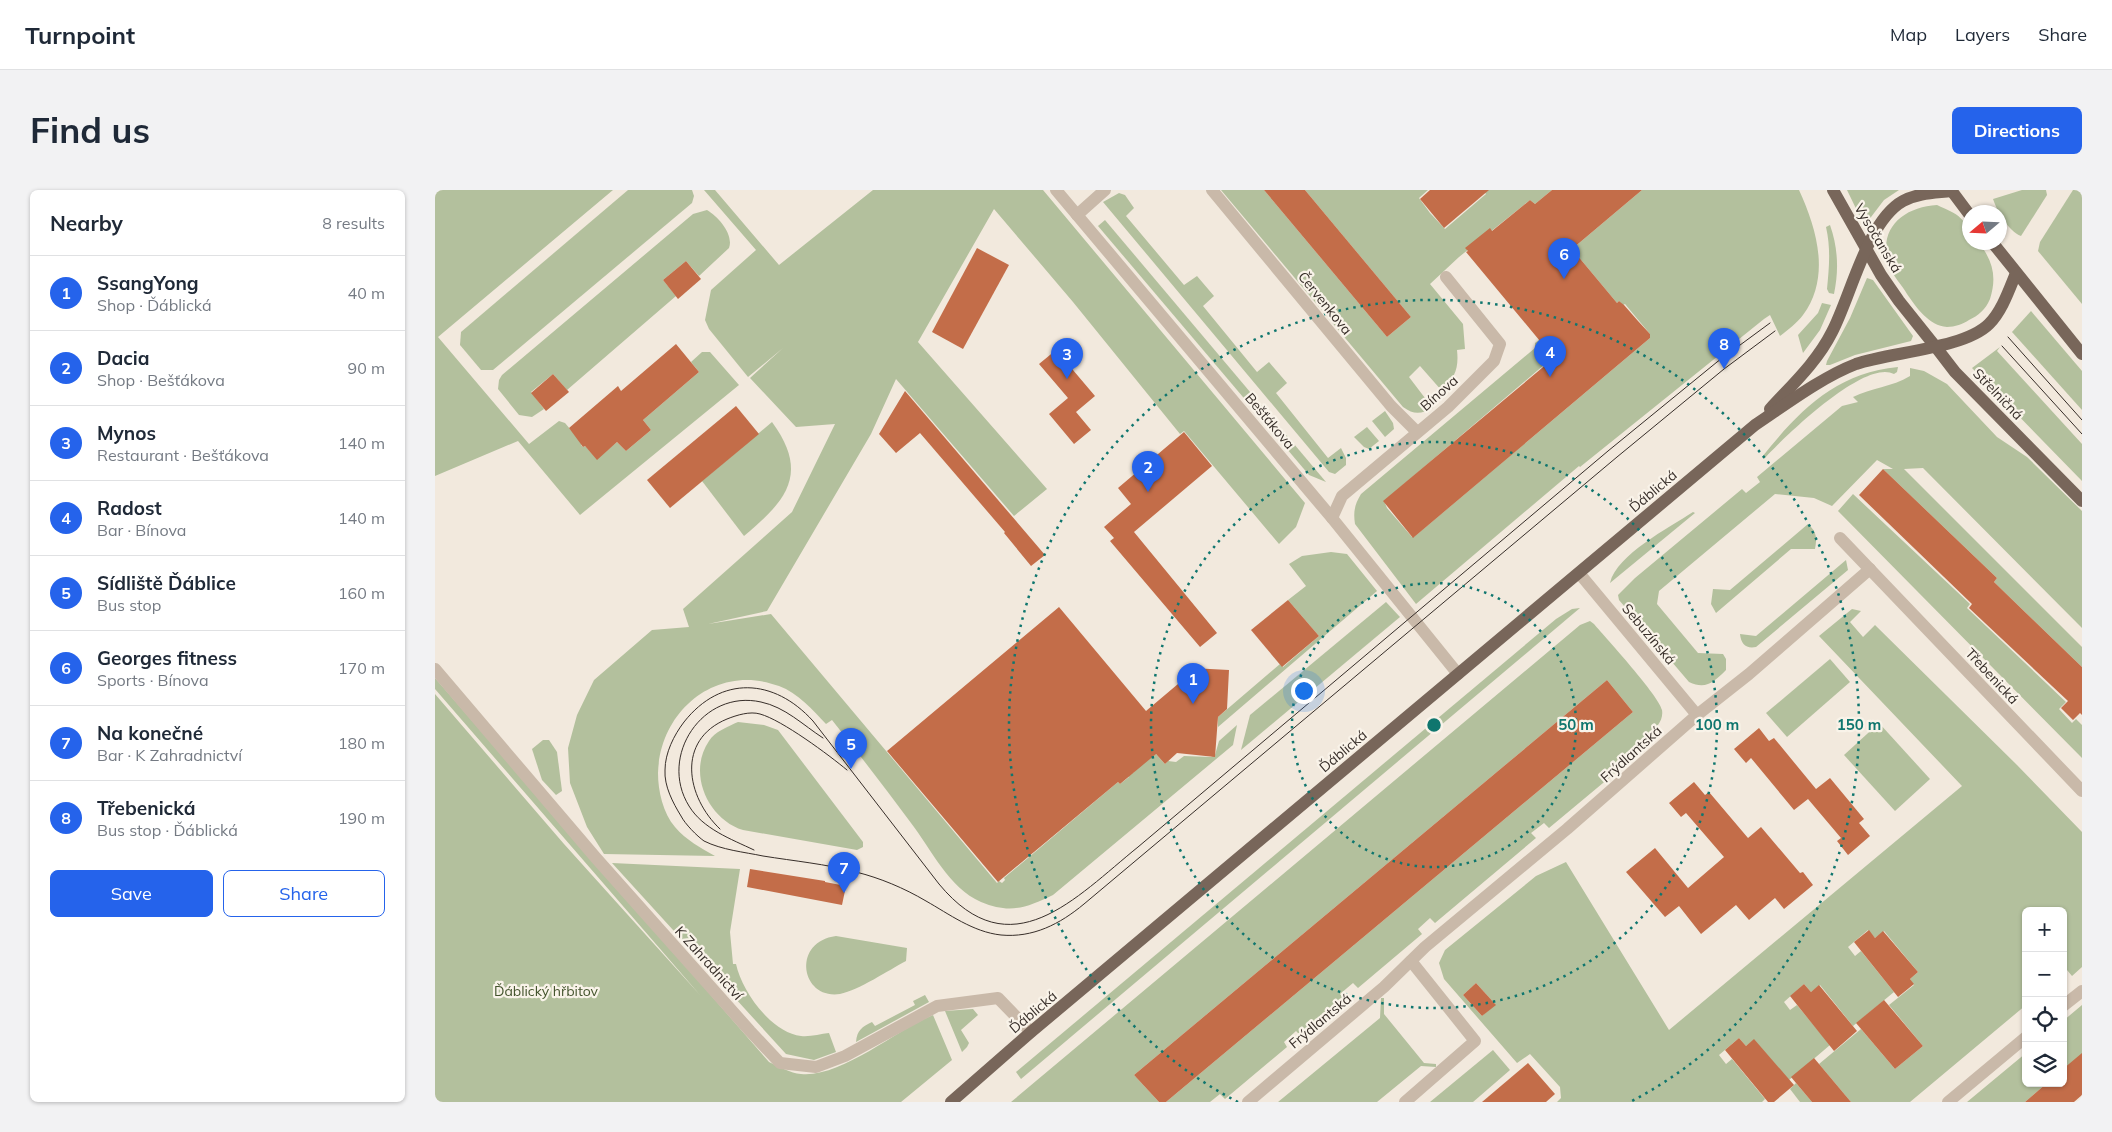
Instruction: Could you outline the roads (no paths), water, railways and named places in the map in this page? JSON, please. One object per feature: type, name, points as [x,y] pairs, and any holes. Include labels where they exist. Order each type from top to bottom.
[{"type":"main road","name":"Vysočanská","points":[[1833,190],[1866,250],[1899,301]]},
{"type":"main road","points":[[1755,425],[1805,372],[1832,333],[1866,250],[1883,218],[1894,207],[1917,196],[1951,190],[1962,205]]},
{"type":"main road","points":[[1998,250],[2082,354]]},
{"type":"main road","points":[[1755,425],[1815,386],[1856,364],[1935,346],[1976,333],[1990,324],[2003,304],[2016,274]]},
{"type":"main road","name":"Střelničná","points":[[1899,301],[1955,372],[2082,501]]},
{"type":"main road","name":"Ďáblická","points":[[951,1102],[1031,1032],[1755,425]]},
{"type":"street","name":"Bešťákova","points":[[1056,190],[1332,518],[1458,674]]},
{"type":"street","points":[[1077,214],[1105,190]]},
{"type":"street","name":"Červenkova","points":[[1212,190],[1391,406],[1417,432]]},
{"type":"street","name":"Bínova","points":[[1332,518],[1342,496],[1448,407],[1494,361],[1500,344],[1446,277]]},
{"type":"street","name":"Třebenická","points":[[1840,538],[2082,791]]},
{"type":"street","name":"Frýdlantská","points":[[1248,1102],[1425,947],[1567,829],[1697,715],[1749,674],[1870,569]]},
{"type":"street","name":"Sebuzínská","points":[[1579,573],[1697,715]]},
{"type":"street","name":"K Zahradnictví","points":[[435,669],[596,858],[780,1063],[816,1067],[845,1056],[937,1006],[998,998],[1031,1032]]},
{"type":"street","points":[[1405,1102],[1475,1041],[1411,961]]},
{"type":"street","points":[[2067,1003],[2082,991]]},
{"type":"street","points":[[1948,1102],[2022,1040]]},
{"type":"tram line","points":[[1770,323],[1717,362],[1608,451],[1090,887],[1066,904],[1042,917],[1017,924],[992,922],[966,909],[939,884],[813,721],[782,696],[765,690],[748,688],[731,690],[714,696],[699,707],[684,722],[668,751],[665,764],[665,776],[670,794],[688,826],[701,839],[711,844],[726,849],[833,867],[874,877],[909,892],[952,917],[991,933],[1001,935],[1024,934],[1045,928],[1065,918],[1084,904],[1617,457],[1724,369],[1775,331]]},
{"type":"tram line","points":[[2008,337],[2082,420]]},
{"type":"tram line","points":[[2002,346],[2082,434]]},
{"type":"tram line","points":[[754,850],[710,827],[689,806],[681,787],[679,767],[683,748],[692,730],[705,716],[721,706],[740,701],[761,702],[778,708],[823,738]]},
{"type":"tram line","points":[[720,829],[708,816],[700,801],[694,786],[692,770],[693,755],[700,741],[711,728],[727,719],[752,713],[760,714],[780,723],[805,739],[847,770]]},
{"type":"place","name":"Georges fitness","points":[[1564,279]]},
{"type":"place","name":"Třebenická","points":[[1724,369]]},
{"type":"place","name":"Radost","points":[[1550,377]]},
{"type":"place","name":"Mynos","points":[[1067,379]]},
{"type":"place","name":"Dacia","points":[[1148,492]]},
{"type":"place","name":"SsangYong","points":[[1193,704]]},
{"type":"place","name":"Sídliště Ďáblice","points":[[851,769]]},
{"type":"place","name":"Na konečné","points":[[844,893]]},
{"type":"park label","name":"Ďáblický hřbitov","points":[[546,991]]}]
